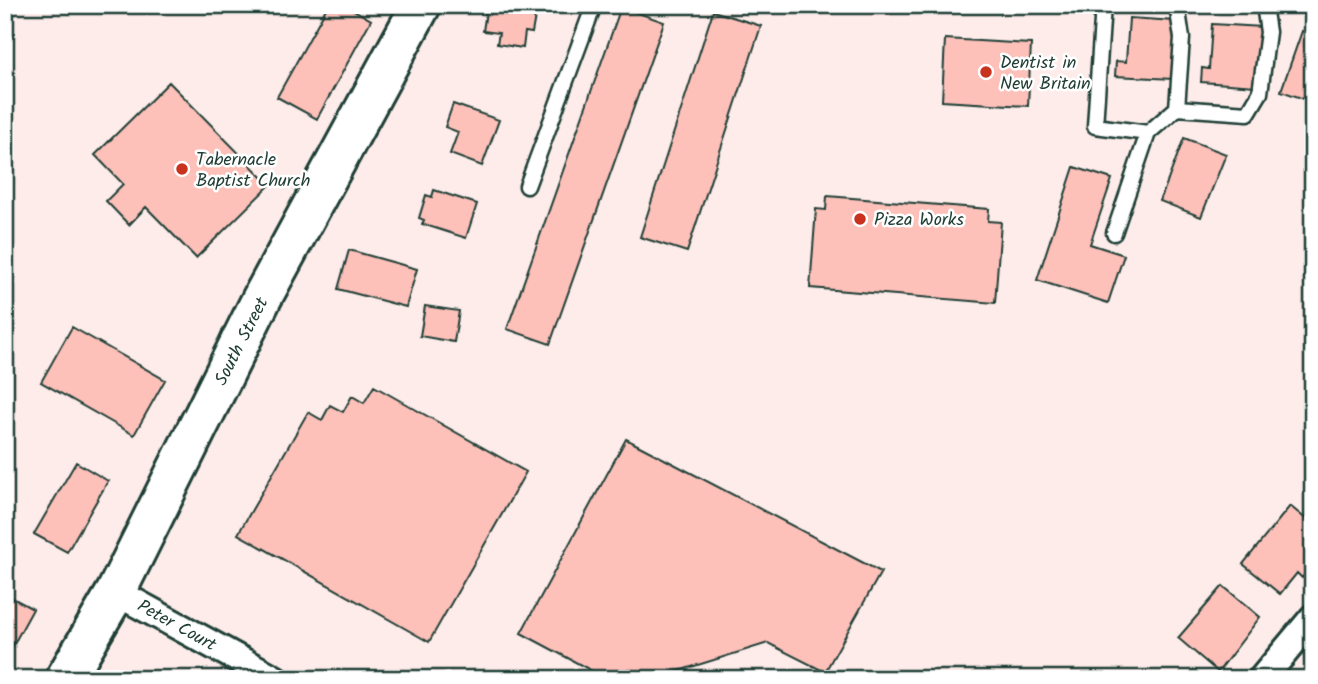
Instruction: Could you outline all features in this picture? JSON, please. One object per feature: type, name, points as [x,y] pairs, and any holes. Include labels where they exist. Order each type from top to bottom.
[{"type":"main road","name":"South Street","points":[[65,679],[116,592],[257,309],[422,5]]},
{"type":"street","name":"Peter Court","points":[[116,592],[275,679]]},
{"type":"street","points":[[1262,679],[1313,618]]},
{"type":"lane","points":[[527,186],[594,5]]},
{"type":"lane","points":[[1103,5],[1095,126],[1148,133]]},
{"type":"lane","points":[[1177,5],[1182,38],[1177,108]]},
{"type":"lane","points":[[1114,233],[1148,133],[1177,108],[1248,113],[1260,93],[1268,32],[1264,5]]},
{"type":"building","points":[[328,5],[345,5],[371,20],[317,119],[277,97]]},
{"type":"building","points":[[487,5],[537,5],[532,33],[525,32],[523,48],[497,44],[499,33],[483,31]]},
{"type":"building","points":[[621,7],[664,22],[550,344],[507,329]]},
{"type":"building","points":[[713,11],[761,26],[687,252],[640,237]]},
{"type":"building","points":[[5,14],[10,15],[7,50],[5,50]]},
{"type":"building","points":[[1129,18],[1175,21],[1173,79],[1115,76],[1116,61],[1126,62]]},
{"type":"building","points":[[1212,24],[1262,27],[1256,86],[1201,82],[1202,68],[1209,69]]},
{"type":"building","points":[[1302,31],[1313,35],[1313,102],[1281,91]]},
{"type":"building","name":"Dentist in New Britain","points":[[945,39],[1031,44],[1028,106],[942,101]]},
{"type":"building","name":"Tabernacle Baptist Church","points":[[169,82],[270,185],[196,258],[146,207],[129,225],[106,201],[123,184],[95,155]]},
{"type":"building","points":[[453,104],[499,120],[482,166],[450,154],[458,132],[445,127]]},
{"type":"building","points":[[1184,138],[1226,154],[1201,217],[1160,201]]},
{"type":"building","points":[[1074,167],[1112,179],[1090,244],[1124,255],[1108,303],[1037,280]]},
{"type":"building","points":[[434,190],[477,204],[466,238],[422,224],[424,220],[419,218],[426,195],[432,197]]},
{"type":"building","points":[[827,196],[989,209],[988,221],[1001,222],[995,303],[810,288],[816,209],[826,210]]},
{"type":"building","points":[[349,250],[417,269],[406,307],[338,289]]},
{"type":"building","points":[[425,306],[459,311],[454,342],[420,336]]},
{"type":"building","points":[[72,327],[165,380],[134,435],[41,382]]},
{"type":"building","points":[[374,386],[526,472],[429,642],[238,534],[308,412],[322,420],[330,405],[343,412],[352,396],[364,403]]},
{"type":"building","points":[[626,439],[881,572],[825,672],[768,643],[653,679],[607,679],[521,633]]},
{"type":"building","points":[[76,462],[108,481],[67,552],[34,534]]},
{"type":"building","points":[[1290,506],[1313,525],[1313,554],[1307,560],[1313,565],[1302,578],[1297,573],[1280,594],[1243,564]]},
{"type":"building","points":[[1223,586],[1260,617],[1218,672],[1178,638]]},
{"type":"building","points":[[5,594],[33,609],[5,660]]},
{"type":"place","name":"Dentist in New Britain","points":[[986,72]]},
{"type":"place","name":"Tabernacle Baptist Church","points":[[182,169]]},
{"type":"place","name":"Pizza Works","points":[[860,219]]}]
